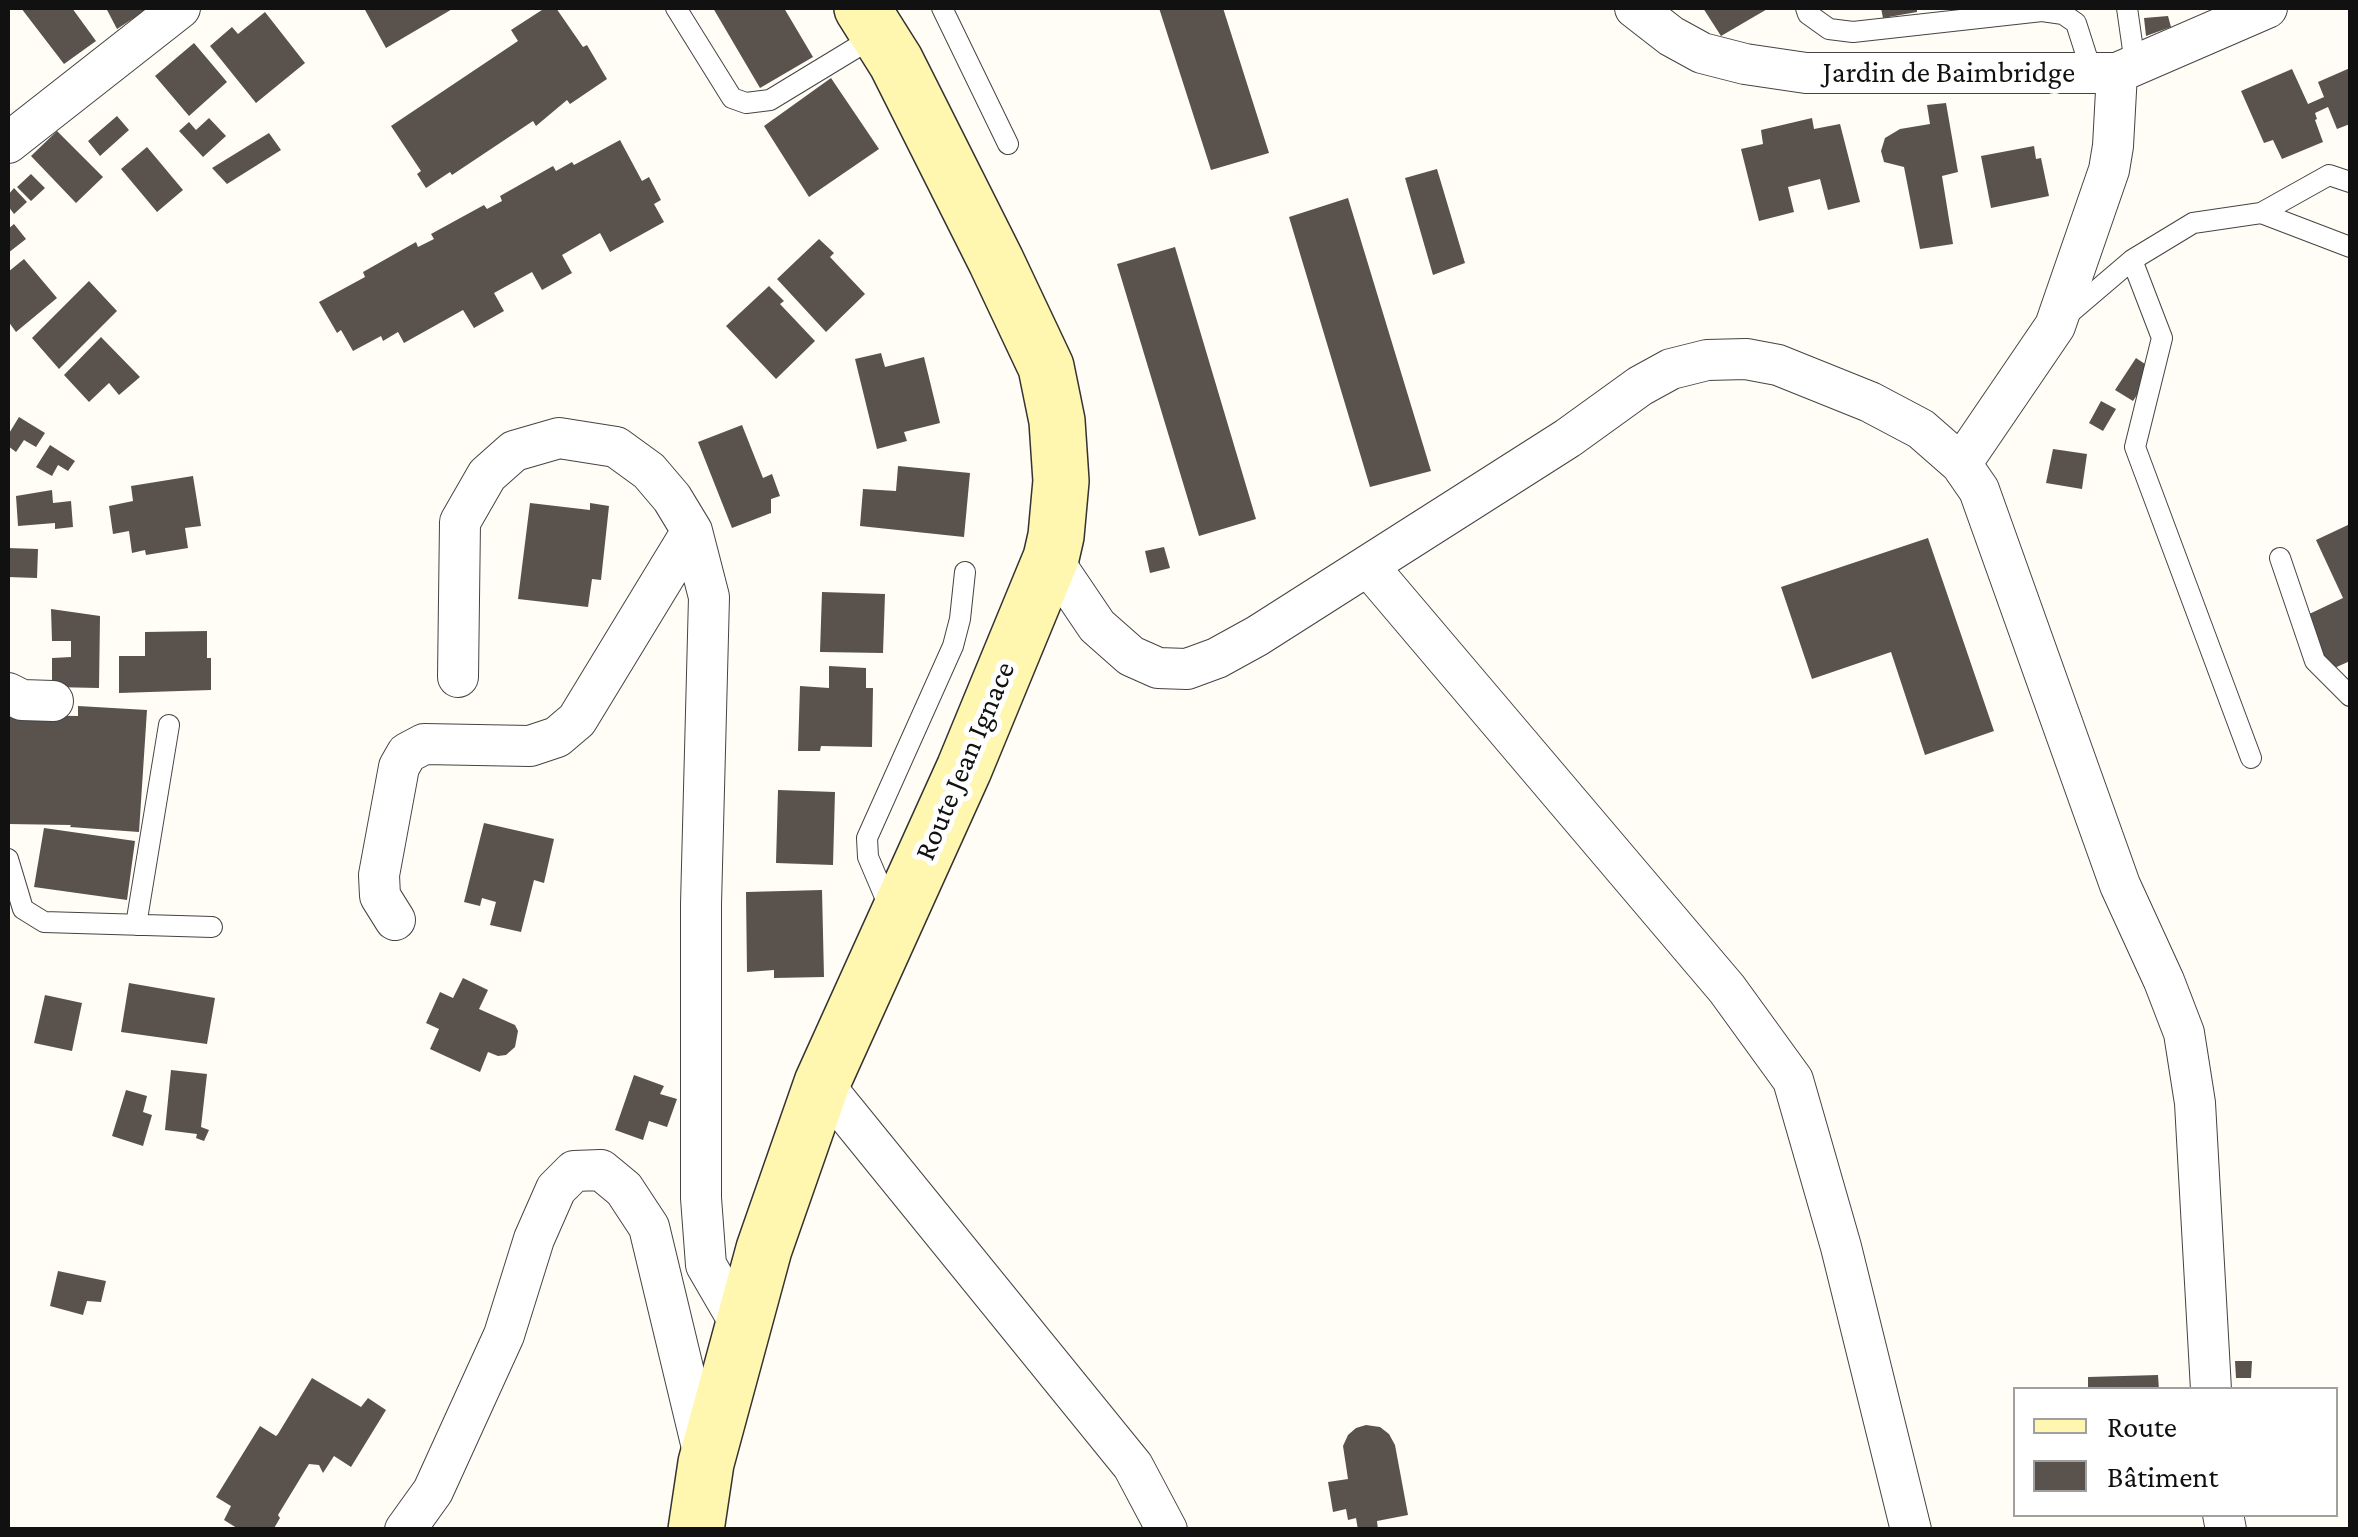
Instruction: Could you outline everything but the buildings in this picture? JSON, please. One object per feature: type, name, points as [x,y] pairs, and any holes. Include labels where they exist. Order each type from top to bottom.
[{"type":"street","points":[[8,143],[180,8]]},
{"type":"street","name":"Jardin de Baimbridge","points":[[1635,8],[1671,36],[1702,53],[1806,73],[2114,70],[2267,8]]},
{"type":"street","name":"Route Jean Ignace","points":[[696,1530],[706,1463],[764,1248],[822,1084],[964,769],[1051,558],[1056,536],[1061,481],[1057,421],[1046,367],[896,62],[871,21]]},
{"type":"street","points":[[1962,464],[2055,326],[2109,170],[2114,70]]},
{"type":"street","points":[[1051,558],[1097,626],[1131,656],[1158,668],[1188,669],[1257,636],[1671,369],[1707,360],[1746,359],[1778,365],[1870,402],[1921,429],[1962,464],[1979,490],[2120,885],[2184,1033],[2195,1104],[2211,1387]]},
{"type":"street","points":[[458,678],[460,522],[487,475],[514,450],[559,438],[616,447],[649,470],[692,531],[709,597],[701,1198],[706,1265],[742,1327]]},
{"type":"street","points":[[396,920],[380,896],[379,875],[399,767],[407,752],[424,744],[530,746],[558,736],[577,720],[692,531]]},
{"type":"street","points":[[1368,566],[1727,989],[1792,1080],[1841,1247],[1911,1530]]},
{"type":"street","points":[[8,693],[22,700],[54,701]]},
{"type":"street","points":[[822,1084],[1133,1466],[1167,1530]]},
{"type":"street","points":[[405,1530],[433,1491],[504,1335],[534,1239],[556,1190],[574,1172],[601,1170],[624,1190],[649,1228],[706,1463]]},
{"type":"lane","points":[[676,8],[732,98],[746,103],[770,100],[871,21]]},
{"type":"lane","points":[[942,8],[1008,144]]},
{"type":"lane","points":[[1806,8],[1808,14],[1828,28],[1854,32],[2042,10],[2062,14],[2076,23],[2114,70]]},
{"type":"lane","points":[[2114,70],[2126,8]]},
{"type":"lane","points":[[2055,326],[2132,260],[2193,223],[2261,213],[2330,175],[2350,182]]},
{"type":"lane","points":[[2261,213],[2350,247]]},
{"type":"lane","points":[[2132,260],[2162,338],[2134,448],[2250,758]]},
{"type":"lane","points":[[2280,558],[2314,661],[2350,696]]},
{"type":"lane","points":[[896,922],[868,857],[867,838],[953,646],[965,572]]},
{"type":"lane","points":[[136,926],[169,725]]},
{"type":"lane","points":[[8,859],[23,909],[44,922],[212,927]]}]
